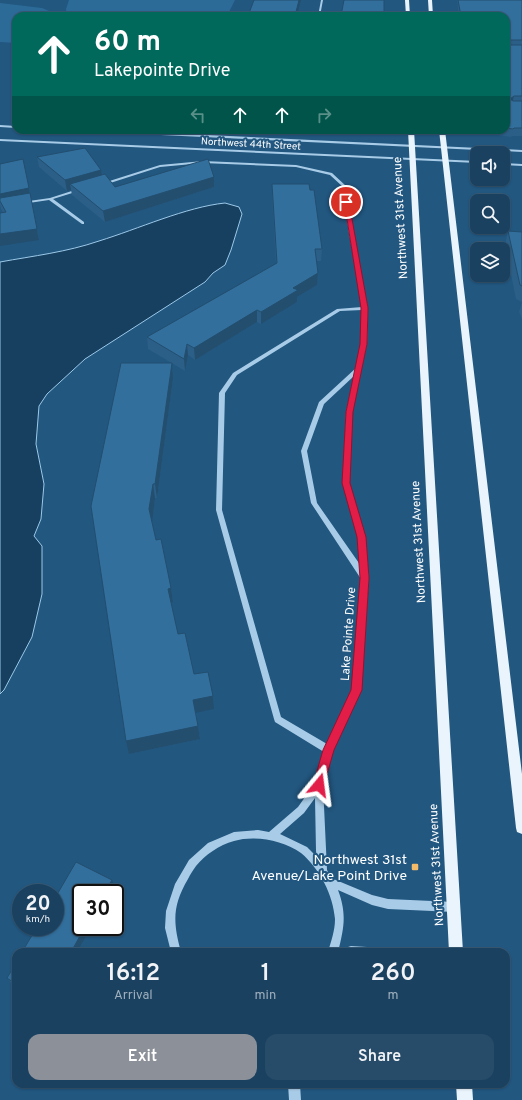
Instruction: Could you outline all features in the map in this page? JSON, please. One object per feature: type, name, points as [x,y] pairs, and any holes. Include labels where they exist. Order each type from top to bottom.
[{"type":"main road","points":[[407,0],[408,12]]},
{"type":"main road","points":[[430,0],[431,12]]},
{"type":"main road","name":"Northwest 31st Avenue","points":[[412,134],[412,159],[456,948]]},
{"type":"main road","points":[[442,134],[522,828]]},
{"type":"main road","points":[[464,1088],[465,1100]]},
{"type":"street","points":[[320,12],[322,0]]},
{"type":"street","points":[[0,126],[12,127]]},
{"type":"street","name":"Northwest 44th Street","points":[[158,134],[522,151]]},
{"type":"street","name":"Northwest 44th Street","points":[[0,140],[470,162]]},
{"type":"street","points":[[96,185],[160,166],[203,162],[296,166],[331,174],[344,186],[365,308],[364,344],[349,412],[346,483],[362,537],[364,578]]},
{"type":"street","points":[[510,164],[522,164]]},
{"type":"street","points":[[14,204],[50,199],[82,189]]},
{"type":"street","points":[[50,199],[82,223]]},
{"type":"street","points":[[329,750],[278,719],[220,510],[222,393],[235,374],[339,310],[365,308]]},
{"type":"street","name":"Lake Pointe Drive","points":[[323,869],[319,785],[329,750],[357,690],[364,578],[314,503],[304,452],[321,403],[358,369]]},
{"type":"street","name":"Lake Pointe Drive","points":[[272,835],[301,810],[319,785]]},
{"type":"street","points":[[175,948],[170,926],[172,903],[183,875],[192,863],[215,844],[235,836],[257,833],[272,835],[299,846],[323,869],[330,882],[338,908],[339,928],[333,948]]},
{"type":"street","points":[[330,882],[372,900],[388,904],[454,908]]},
{"type":"street","points":[[294,1088],[295,1100]]},
{"type":"shaded area","points":[[69,0],[235,0],[229,12],[66,12]]},
{"type":"shaded area","points":[[0,3],[42,8],[52,12],[12,12],[12,43],[0,42]]},
{"type":"shaded area","points":[[225,203],[239,207],[242,214],[225,265],[213,273],[205,282],[85,359],[47,394],[39,406],[36,444],[44,484],[41,519],[34,536],[42,546],[42,594],[32,637],[4,690],[0,694],[0,262],[87,245],[194,209]]},
{"type":"building","points":[[254,0],[299,0],[296,12],[250,12]]},
{"type":"building","points":[[344,0],[384,0],[384,12],[342,12]]},
{"type":"building","points":[[458,0],[522,0],[522,40],[510,40],[510,12],[460,12]]},
{"type":"building","points":[[510,45],[522,45],[522,96],[514,96],[510,99]]},
{"type":"building","points":[[510,99],[513,101],[522,101],[522,128],[510,129]]},
{"type":"building","points":[[85,148],[101,170],[65,180],[37,157]]},
{"type":"building","points":[[23,159],[29,188],[0,194],[0,164]]},
{"type":"building","points":[[208,159],[214,177],[103,211],[70,184],[105,174],[115,187]]},
{"type":"building","points":[[272,184],[309,184],[310,190],[314,190],[322,249],[315,249],[318,273],[293,288],[298,290],[261,312],[257,310],[194,348],[187,344],[184,359],[147,337],[277,263]]},
{"type":"building","points":[[30,193],[37,229],[0,234],[0,213],[6,212],[0,198]]},
{"type":"building","points":[[510,231],[522,232],[522,286],[520,285],[509,234],[510,234]]},
{"type":"building","points":[[121,363],[172,363],[155,484],[153,484],[149,509],[156,540],[161,539],[171,588],[168,589],[178,634],[185,633],[194,674],[208,672],[213,696],[193,700],[198,726],[126,741],[91,506]]},
{"type":"building","points":[[76,862],[112,880],[110,884],[72,884],[72,936],[80,936],[73,948],[24,948],[32,936],[64,936],[63,884]]},
{"type":"building","points":[[12,970],[12,981],[7,978]]},
{"type":"place","name":"Northwest 31st Avenue/Lake Point Drive","points":[[415,867]]},
{"type":"route","points":[[319,785],[329,750],[357,690],[364,578],[362,537],[346,483],[349,412],[364,344],[365,308],[346,202]]}]
